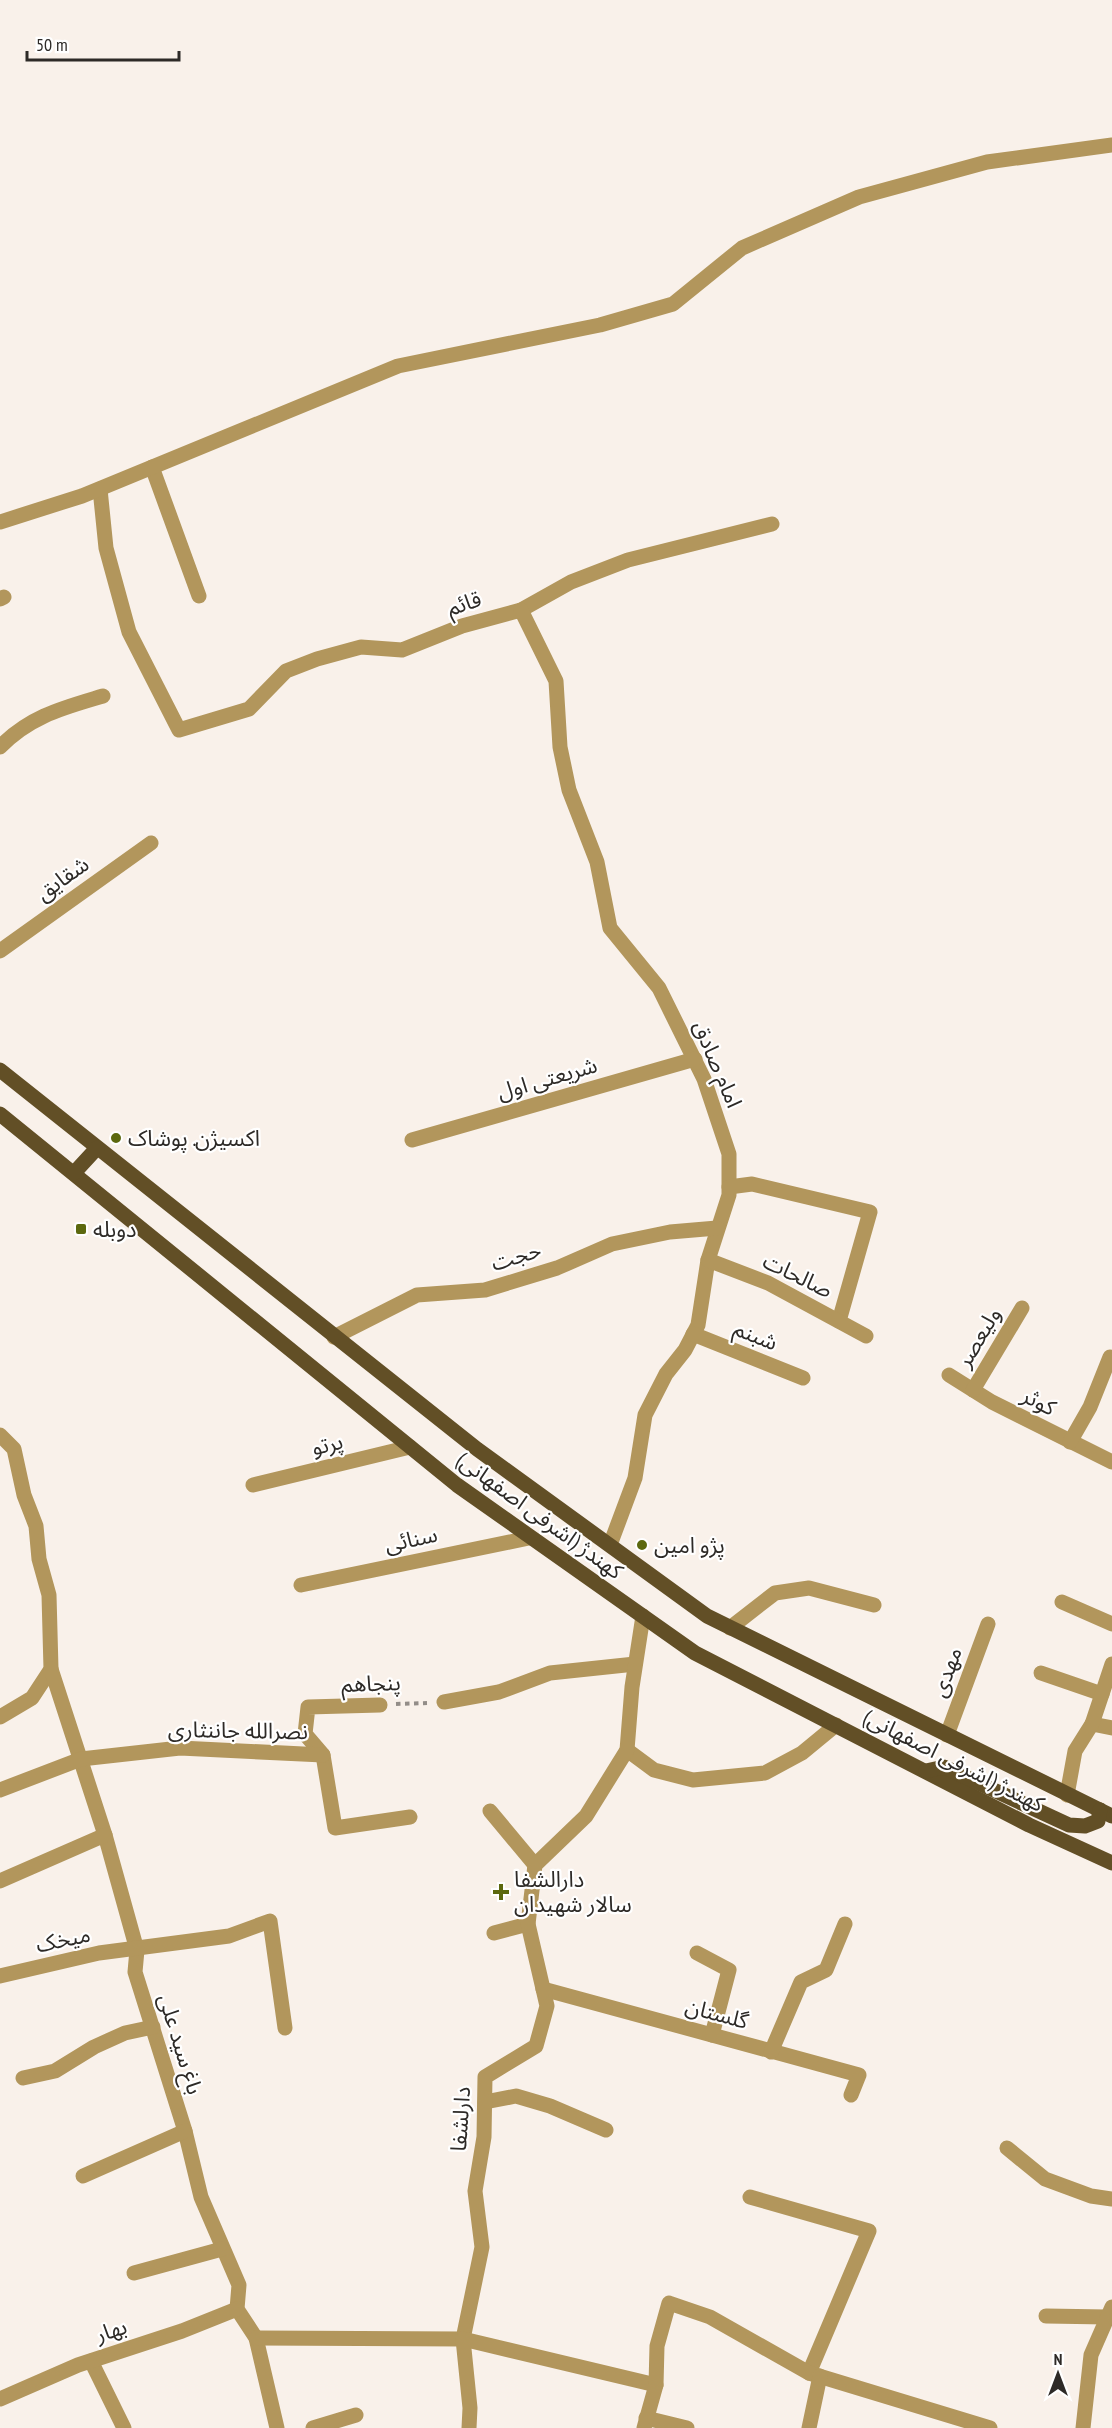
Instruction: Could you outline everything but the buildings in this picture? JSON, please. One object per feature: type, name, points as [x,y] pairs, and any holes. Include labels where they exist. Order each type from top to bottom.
[{"type":"main road","name":"کهندژ (اشرفی اصفهانی)","points":[[0,1070],[477,1449],[707,1616],[1106,1813]]},
{"type":"main road","name":"کهندژ (اشرفی اصفهانی)","points":[[0,1114],[410,1447],[529,1538],[695,1653],[1029,1825],[1112,1863]]},
{"type":"main road","points":[[74,1173],[97,1148]]},
{"type":"main road","points":[[926,1771],[944,1767],[1069,1824],[1092,1824],[1106,1813]]},
{"type":"street","points":[[0,522],[99,489],[398,366],[600,325],[673,304],[742,248],[859,197],[987,162],[1112,145]]},
{"type":"street","points":[[152,467],[199,596]]},
{"type":"street","name":"قائم","points":[[99,489],[106,548],[129,632],[179,730],[249,709],[286,671],[317,659],[361,647],[402,650],[462,626],[521,610],[572,582],[628,560],[772,524]]},
{"type":"street","name":"امام صادق","points":[[521,610],[555,681],[560,747],[569,790],[597,862],[610,928],[659,988],[695,1059],[729,1154],[729,1195],[708,1260],[698,1325],[666,1374],[645,1415],[635,1478],[610,1545]]},
{"type":"street","points":[[0,747],[12,735],[48,712],[103,696]]},
{"type":"street","name":"شقایق","points":[[0,951],[151,843]]},
{"type":"street","name":"شریعتی اول","points":[[412,1140],[695,1059]]},
{"type":"street","points":[[729,1186],[752,1184],[870,1212],[838,1321]]},
{"type":"street","name":"حجت","points":[[334,1337],[417,1295],[485,1290],[557,1268],[612,1244],[670,1232],[717,1228]]},
{"type":"street","name":"صالحات","points":[[708,1260],[768,1283],[866,1336]]},
{"type":"street","name":"ولیعصر","points":[[973,1390],[1022,1308]]},
{"type":"street","name":"شبنم","points":[[693,1334],[803,1378]]},
{"type":"street","points":[[1070,1442],[1090,1407],[1110,1357]]},
{"type":"street","name":"کوثر","points":[[949,1375],[1070,1442],[1112,1461]]},
{"type":"street","name":"باغ سید علی","points":[[0,1436],[14,1449],[24,1495],[36,1526],[39,1559],[49,1595],[51,1670],[105,1835],[136,1950],[135,1972],[185,2131],[201,2197],[239,2285],[237,2309]]},
{"type":"street","name":"پرتو","points":[[253,1485],[410,1447]]},
{"type":"street","name":"سنائی","points":[[301,1585],[529,1538]]},
{"type":"street","points":[[730,1628],[775,1593],[809,1588],[874,1605]]},
{"type":"street","points":[[1062,1602],[1112,1624]]},
{"type":"street","points":[[490,1811],[535,1865],[586,1816],[627,1749],[635,1664],[643,1616]]},
{"type":"street","name":"مهدی","points":[[947,1735],[988,1624]]},
{"type":"street","points":[[444,1702],[499,1692],[550,1673],[635,1664]]},
{"type":"street","points":[[1067,1795],[1075,1751],[1092,1724],[1112,1664]]},
{"type":"street","points":[[0,1717],[32,1698],[51,1670]]},
{"type":"street","points":[[1041,1673],[1102,1694]]},
{"type":"street","name":"پنجاهم","points":[[380,1705],[308,1707],[305,1734],[323,1755],[335,1828],[410,1817]]},
{"type":"street","points":[[1092,1724],[1112,1728]]},
{"type":"street","points":[[627,1749],[654,1770],[693,1780],[765,1773],[802,1753],[836,1725]]},
{"type":"street","name":"نصرالله جاننثاری","points":[[0,1790],[81,1759],[180,1748],[323,1755]]},
{"type":"street","points":[[0,1881],[105,1835]]},
{"type":"street","name":"دارلشفا","points":[[469,2428],[470,2408],[463,2339],[482,2247],[475,2191],[484,2137],[485,2077],[536,2046],[547,2006],[528,1924],[535,1865]]},
{"type":"street","name":"میخک","points":[[0,1976],[99,1953],[136,1950],[229,1936],[270,1921],[285,2028]]},
{"type":"street","points":[[494,1933],[528,1924]]},
{"type":"street","points":[[771,2052],[801,1982],[826,1970],[845,1924]]},
{"type":"street","points":[[697,1953],[729,1970],[712,2035]]},
{"type":"street","name":"گلستان","points":[[543,1989],[859,2075],[851,2095]]},
{"type":"street","points":[[23,2078],[55,2071],[94,2047],[124,2033],[153,2027]]},
{"type":"street","points":[[485,2102],[516,2096],[550,2106],[606,2130]]},
{"type":"street","points":[[83,2176],[185,2131]]},
{"type":"street","points":[[1007,2148],[1044,2179],[1091,2196],[1112,2199]]},
{"type":"street","points":[[750,2198],[869,2231],[814,2374],[809,2428]]},
{"type":"street","points":[[134,2273],[222,2249]]},
{"type":"street","points":[[687,2428],[645,2423],[656,2385],[657,2346],[669,2303],[710,2317],[814,2374],[990,2428]]},
{"type":"street","points":[[237,2309],[256,2338],[277,2428]]},
{"type":"street","name":"بهار","points":[[0,2398],[91,2361],[182,2331],[237,2309]]},
{"type":"street","points":[[1046,2316],[1110,2312],[1091,2355],[1083,2428]]},
{"type":"street","points":[[256,2338],[463,2339],[656,2385]]},
{"type":"street","points":[[91,2361],[124,2428]]},
{"type":"street","points":[[933,2428],[940,2413]]},
{"type":"street","points":[[313,2428],[356,2415]]},
{"type":"path","name":"پنجاهم","points":[[380,1705],[444,1702]]},
{"type":"place","name":"اکسیژن. پوشاک","points":[[116,1138]]},
{"type":"place","name":"دوبله","points":[[81,1229]]},
{"type":"place","name":"پژو امین","points":[[642,1545]]},
{"type":"place","name":"دارالشفا سالار شهیدان","points":[[501,1892]]}]
